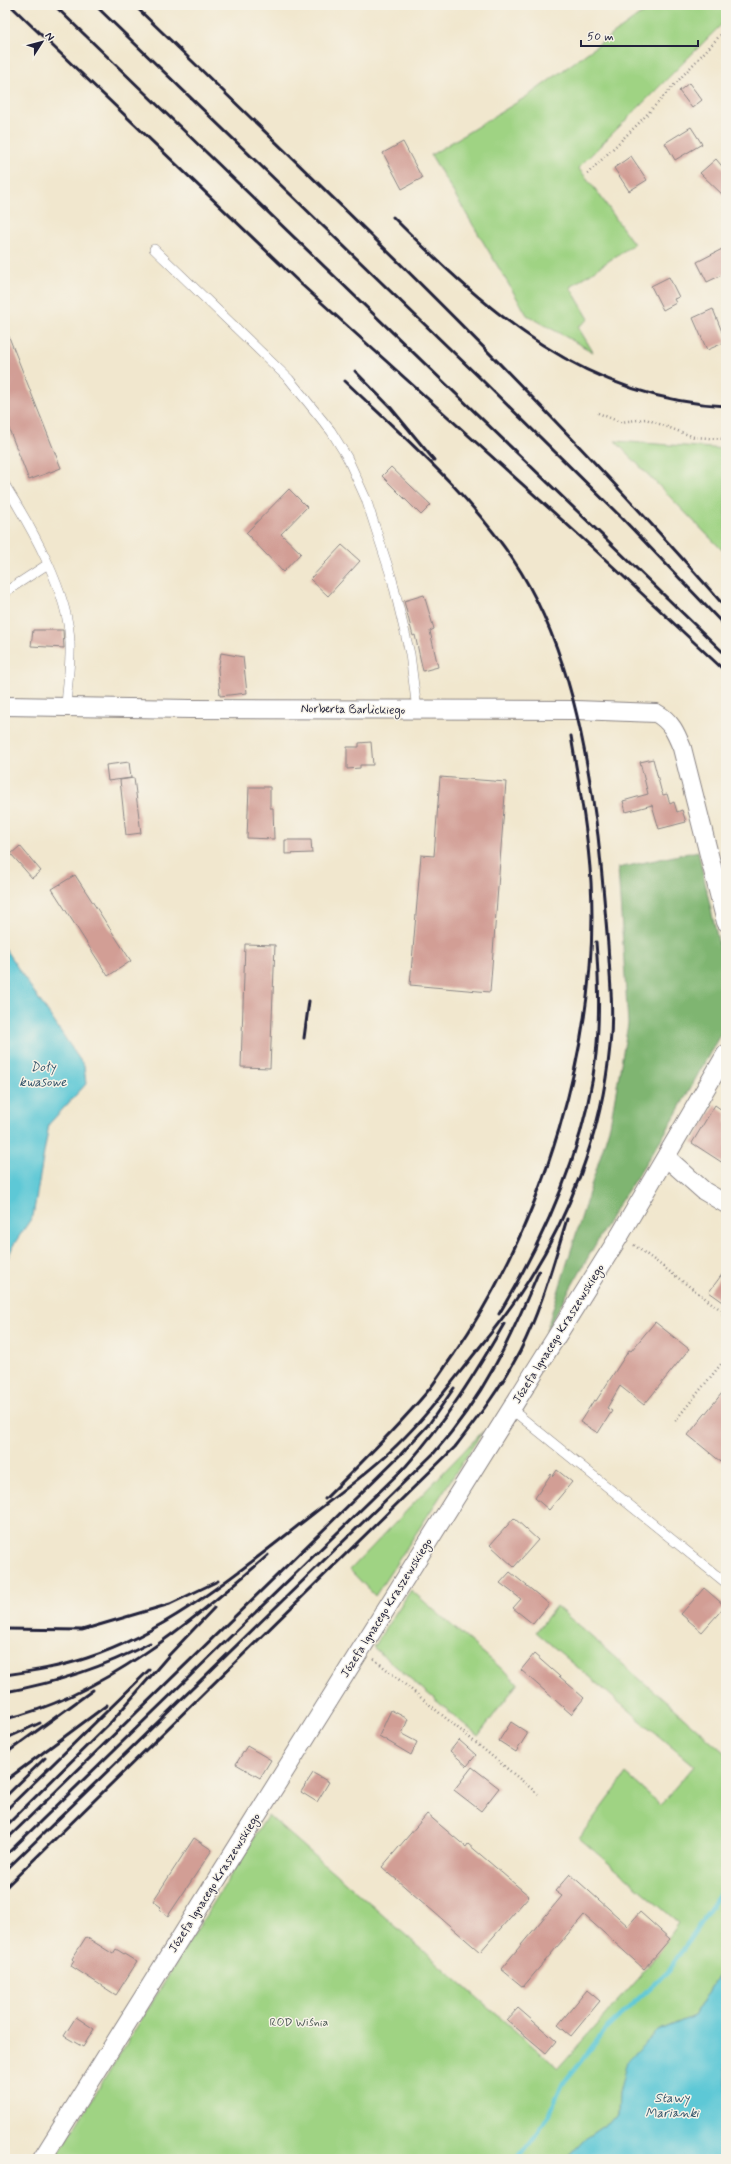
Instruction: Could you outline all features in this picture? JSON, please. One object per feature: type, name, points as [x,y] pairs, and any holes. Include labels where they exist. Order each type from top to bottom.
[{"type":"street","name":"Norberta Barlickiego","points":[[5,706],[656,713],[666,719],[676,733],[682,748],[726,922]]},
{"type":"street","name":"Józefa Ignacego Kraszewskiego","points":[[42,2159],[620,1235],[667,1158],[726,1054]]},
{"type":"street","points":[[667,1158],[704,1191],[726,1204]]},
{"type":"lane","points":[[154,249],[289,379],[317,412],[347,457],[366,499],[392,580],[410,654],[417,710]]},
{"type":"lane","points":[[5,485],[30,527],[48,564],[67,616],[70,642],[66,707]]},
{"type":"lane","points":[[5,592],[48,564]]},
{"type":"lane","points":[[511,1409],[726,1583]]},
{"type":"path","points":[[587,174],[638,123],[726,29]]},
{"type":"path","points":[[598,413],[620,422],[646,419],[694,437],[726,439]]},
{"type":"path","points":[[620,1235],[721,1310],[726,1320]]},
{"type":"path","points":[[675,1421],[726,1358]]},
{"type":"path","points":[[362,1648],[538,1794]]},
{"type":"green space","points":[[661,5],[726,5],[726,20],[578,168],[634,244],[570,287],[589,319],[578,327],[593,352],[527,315],[431,155],[529,95],[638,16]]},
{"type":"green space","points":[[615,441],[726,449],[726,554]]},
{"type":"green space","points":[[698,851],[726,977],[726,1019],[721,1033],[667,1130],[615,1210],[546,1331],[610,1125],[628,1024],[618,868]]},
{"type":"green space","points":[[483,1431],[375,1596],[350,1570]]},
{"type":"green space","points":[[411,1590],[518,1683],[478,1736],[373,1647]]},
{"type":"green space","name":"ROD Wiśnia","points":[[556,1606],[726,1754],[726,1962],[694,2016],[658,2031],[619,2093],[618,2116],[587,2137],[566,2159],[55,2159],[268,1815],[558,2068],[647,1968],[679,1923],[579,1838],[626,1774],[661,1805],[694,1766],[536,1632]]},
{"type":"water","name":"Doły kwasowe","points":[[5,949],[84,1066],[86,1084],[49,1124],[33,1216],[14,1244],[5,1264]]},
{"type":"water","name":"Stawy Marianki","points":[[726,1962],[726,2159],[566,2159],[587,2137],[618,2116],[619,2093],[627,2061],[658,2031],[694,2016]]},
{"type":"building","points":[[689,83],[702,100],[692,108],[679,91]]},
{"type":"building","points":[[691,127],[702,144],[675,160],[665,143]]},
{"type":"building","points":[[403,142],[422,178],[402,189],[383,153]]},
{"type":"building","points":[[631,156],[647,180],[629,191],[614,168]]},
{"type":"building","points":[[716,159],[726,171],[726,198],[700,173]]},
{"type":"building","points":[[726,247],[726,273],[707,282],[697,262]]},
{"type":"building","points":[[669,277],[679,297],[674,299],[676,303],[663,310],[651,286]]},
{"type":"building","points":[[713,309],[726,342],[707,350],[693,318]]},
{"type":"building","points":[[5,327],[61,468],[29,480],[5,419]]},
{"type":"building","points":[[391,467],[431,505],[421,515],[382,476]]},
{"type":"building","points":[[289,489],[307,507],[281,534],[301,553],[283,572],[246,533]]},
{"type":"building","points":[[342,545],[360,561],[328,596],[310,579]]},
{"type":"building","points":[[424,595],[434,629],[430,631],[438,667],[423,671],[415,635],[413,636],[404,601]]},
{"type":"building","points":[[33,630],[63,630],[64,648],[31,646]]},
{"type":"building","points":[[221,653],[243,657],[247,693],[220,696],[218,669]]},
{"type":"building","points":[[371,742],[373,765],[360,765],[360,768],[347,769],[347,747],[359,747],[359,743]]},
{"type":"building","points":[[653,759],[663,795],[667,794],[670,804],[674,802],[677,812],[682,810],[686,822],[659,829],[652,805],[626,812],[623,801],[648,794],[640,762]]},
{"type":"building","points":[[129,762],[131,778],[108,781],[106,765]]},
{"type":"building","points":[[440,777],[506,782],[490,992],[410,985],[421,855],[434,856]]},
{"type":"building","points":[[134,778],[141,833],[126,835],[120,780]]},
{"type":"building","points":[[249,787],[270,787],[270,808],[273,808],[274,839],[247,838]]},
{"type":"building","points":[[285,840],[311,840],[312,853],[285,854]]},
{"type":"building","points":[[20,846],[41,871],[32,878],[11,854]]},
{"type":"building","points":[[75,875],[131,961],[108,976],[52,889]]},
{"type":"building","points":[[245,944],[275,945],[270,1068],[241,1067]]},
{"type":"building","points":[[715,1105],[726,1113],[726,1165],[692,1143]]},
{"type":"building","points":[[726,1269],[726,1304],[709,1292]]},
{"type":"building","points":[[655,1322],[689,1349],[644,1405],[620,1386],[607,1408],[612,1411],[598,1433],[580,1422],[594,1400],[596,1401],[629,1350],[631,1351]]},
{"type":"building","points":[[726,1388],[726,1455],[721,1462],[688,1435]]},
{"type":"building","points":[[557,1470],[572,1482],[549,1510],[535,1498],[551,1474],[553,1476]]},
{"type":"building","points":[[514,1518],[538,1540],[514,1567],[490,1545]]},
{"type":"building","points":[[510,1572],[549,1604],[533,1624],[513,1608],[521,1599],[500,1583]]},
{"type":"building","points":[[704,1588],[725,1606],[702,1632],[681,1614]]},
{"type":"building","points":[[534,1654],[584,1698],[571,1714],[521,1670]]},
{"type":"building","points":[[391,1710],[408,1719],[402,1734],[417,1742],[411,1755],[379,1736]]},
{"type":"building","points":[[511,1722],[528,1733],[516,1752],[499,1741]]},
{"type":"building","points":[[459,1740],[476,1755],[467,1766],[450,1751]]},
{"type":"building","points":[[247,1746],[271,1760],[260,1778],[236,1764]]},
{"type":"building","points":[[472,1767],[499,1788],[481,1811],[454,1790]]},
{"type":"building","points":[[313,1773],[329,1782],[317,1802],[301,1792]]},
{"type":"building","points":[[427,1814],[466,1847],[468,1844],[529,1896],[480,1952],[382,1867]]},
{"type":"building","points":[[194,1838],[212,1850],[168,1916],[159,1909],[161,1907],[153,1901]]},
{"type":"building","points":[[570,1874],[628,1926],[640,1912],[670,1939],[644,1969],[584,1915],[523,1987],[501,1969],[562,1896],[555,1891]]},
{"type":"building","points":[[86,1937],[113,1954],[116,1949],[137,1962],[116,1995],[71,1966],[74,1961],[72,1959]]},
{"type":"building","points":[[587,1990],[600,2001],[571,2036],[558,2025]]},
{"type":"building","points":[[518,2008],[556,2041],[546,2053],[507,2020]]},
{"type":"building","points":[[76,2017],[94,2029],[83,2047],[64,2036]]},
{"type":"waterway","points":[[517,2159],[549,2116],[562,2085],[607,2028],[669,1970],[726,1885]]},
{"type":"railway","points":[[10,5],[302,285],[593,548],[726,672]]},
{"type":"railway","points":[[54,5],[726,655]]},
{"type":"railway","points":[[95,5],[482,380],[622,518],[726,627]]},
{"type":"railway","points":[[134,5],[362,226],[511,375],[656,529],[726,608]]},
{"type":"railway","points":[[393,217],[465,286],[503,317],[542,344],[583,368],[627,387],[675,400],[726,406]]},
{"type":"railway","points":[[355,371],[391,408],[434,460]]},
{"type":"railway","points":[[5,1675],[67,1664],[87,1658],[118,1646],[148,1631],[206,1596],[356,1481],[387,1455],[416,1426],[434,1405],[519,1295],[553,1238],[580,1176],[591,1144],[606,1079],[612,1021],[611,996],[598,836],[588,768],[581,734],[563,667],[552,634],[538,603],[521,572],[503,545],[483,519],[439,471],[345,381]]},
{"type":"railway","points":[[325,1499],[377,1447],[415,1406],[431,1387],[454,1354],[486,1303],[514,1248],[539,1189],[559,1128],[575,1066],[586,1004],[591,942],[590,864],[571,736]]},
{"type":"railway","points":[[499,1314],[533,1253],[548,1222],[573,1156],[583,1123],[591,1089],[596,1054],[599,998],[596,942]]},
{"type":"railway","points":[[304,1038],[309,1001]]},
{"type":"railway","points":[[5,1888],[455,1447],[498,1389],[520,1351],[534,1319],[552,1270],[567,1219]]},
{"type":"railway","points":[[5,1871],[434,1453],[452,1432],[482,1389],[506,1344],[539,1271]]},
{"type":"railway","points":[[5,1856],[406,1466],[434,1432],[459,1397],[504,1324]]},
{"type":"railway","points":[[5,1841],[401,1454],[429,1424],[454,1388]]},
{"type":"railway","points":[[5,1719],[41,1709],[76,1694],[111,1675],[145,1653],[210,1605],[268,1555]]},
{"type":"railway","points":[[5,1629],[82,1630],[170,1604],[218,1581]]},
{"type":"railway","points":[[5,1827],[112,1721],[169,1655],[214,1608]]},
{"type":"railway","points":[[5,1692],[43,1684],[97,1667],[150,1643]]},
{"type":"railway","points":[[5,1811],[149,1670]]},
{"type":"railway","points":[[5,1754],[93,1690]]},
{"type":"railway","points":[[5,1781],[107,1705]]},
{"type":"railway","points":[[5,1739],[40,1723]]},
{"type":"railway","points":[[5,1797],[45,1758]]}]
